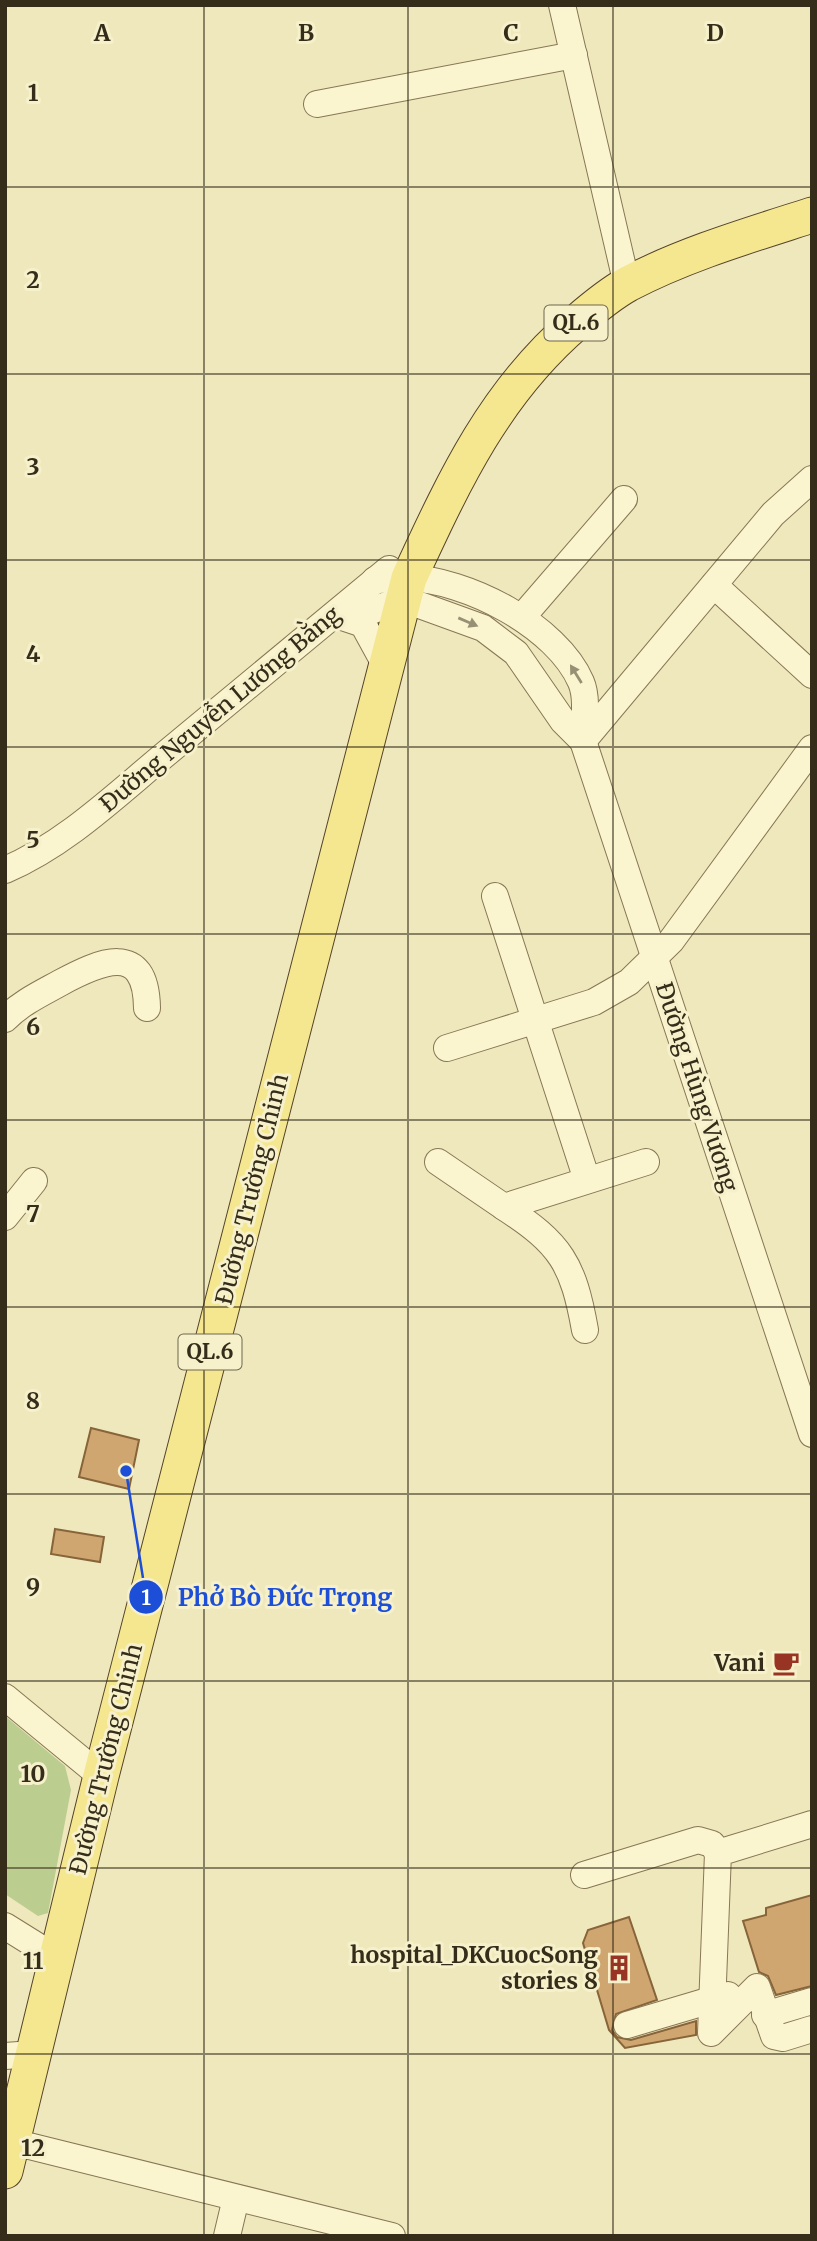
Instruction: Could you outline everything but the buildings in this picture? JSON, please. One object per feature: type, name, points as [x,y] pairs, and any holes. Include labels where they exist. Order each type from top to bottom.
[{"type":"main road","name":"QL.6","points":[[627,285],[716,247],[812,215]]},
{"type":"main road","name":"Đường Trường Chinh","points":[[9,2156],[19,2055],[58,1959],[101,1776],[386,666],[396,586],[428,537],[464,464],[507,393],[546,348],[627,285]]},
{"type":"street","points":[[562,5],[627,285]]},
{"type":"street","points":[[317,104],[574,55]]},
{"type":"street","points":[[583,741],[786,500],[812,479]]},
{"type":"street","points":[[523,617],[624,499]]},
{"type":"street","points":[[714,585],[812,675]]},
{"type":"street","name":"Đường Hùng Vương","points":[[396,586],[481,596],[523,617],[563,655],[582,683],[583,741],[654,958],[805,1383],[812,1434]]},
{"type":"street","name":"Đường Hùng Vương","points":[[396,586],[483,628],[516,653],[563,721],[583,741]]},
{"type":"street","name":"Đường Nguyễn Lương Bằng","points":[[5,870],[26,862],[61,838],[343,616],[396,586]]},
{"type":"street","points":[[343,616],[363,624],[386,666]]},
{"type":"street","points":[[447,1048],[613,993],[671,941],[812,748]]},
{"type":"street","points":[[495,896],[587,1180]]},
{"type":"street","points":[[5,1019],[27,1002],[87,968],[114,960],[123,962],[139,973],[144,984],[147,1008]]},
{"type":"street","points":[[438,1162],[556,1247],[578,1291],[585,1330]]},
{"type":"street","points":[[504,1207],[646,1162]]},
{"type":"street","points":[[5,1217],[34,1181]]},
{"type":"street","points":[[5,1697],[101,1776]]},
{"type":"street","points":[[718,1853],[812,1824]]},
{"type":"street","points":[[584,1875],[698,1840],[712,1844],[718,1853],[711,2033],[757,1987]]},
{"type":"street","points":[[5,1926],[58,1959]]},
{"type":"street","points":[[757,1987],[772,2032],[780,2038],[812,2029]]},
{"type":"street","points":[[627,2025],[757,1987]]},
{"type":"street","points":[[765,2015],[812,2001]]},
{"type":"street","points":[[9,2156],[236,2198],[344,2231],[393,2236]]},
{"type":"street","points":[[227,2236],[236,2198]]},
{"type":"green space","points":[[5,1716],[65,1766],[71,1790],[48,1913],[38,1916],[5,1894]]},
{"type":"place","name":"Phở Bò Đức Trọng","points":[[126,1471]]},
{"type":"place","name":"Vani","points":[[786,1663]]},
{"type":"place","name":"hospital_DKCuocSong stories 8","points":[[619,1968]]}]
